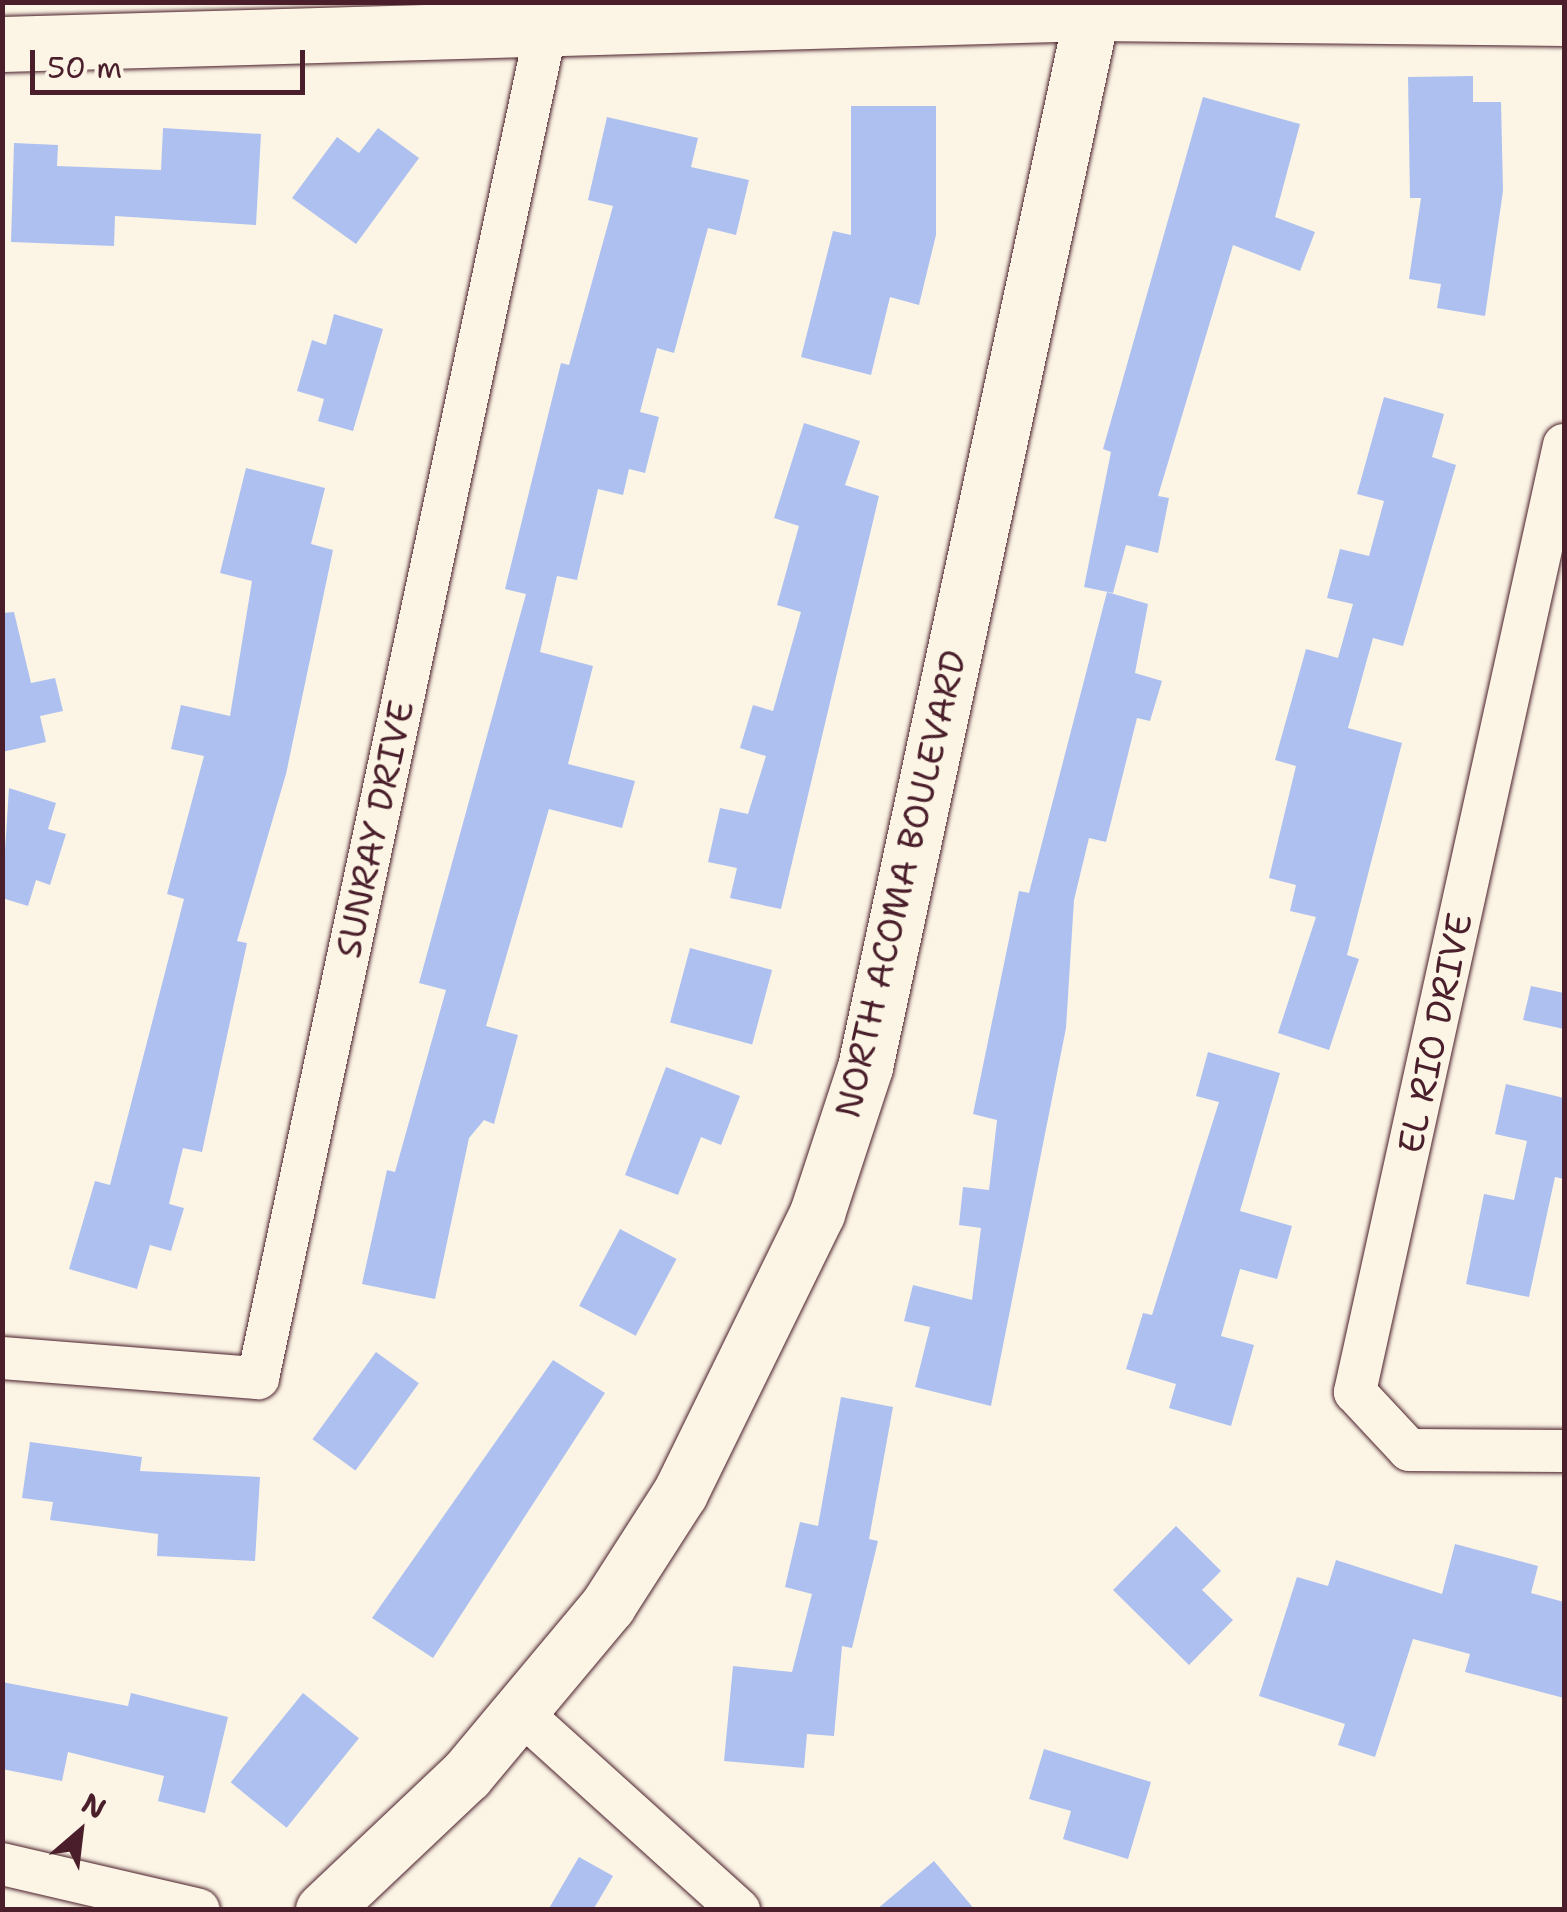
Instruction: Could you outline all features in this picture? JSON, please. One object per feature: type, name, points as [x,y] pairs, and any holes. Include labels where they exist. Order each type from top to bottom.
[{"type":"main road","points":[[2,44],[1093,8],[1564,18]]},
{"type":"main road","name":"NORTH ACOMA BOULEVARD","points":[[323,1910],[521,1713],[608,1605],[680,1494],[752,1360],[829,1176],[865,1067],[1093,8]]},
{"type":"street","name":"SUNRAY DRIVE","points":[[2,1358],[258,1378],[546,29]]},
{"type":"street","name":"EL RIO DRIVE","points":[[1564,445],[1355,1392],[1408,1450],[1564,1450]]},
{"type":"street","points":[[521,1713],[740,1910]]},
{"type":"street","points":[[2,1864],[157,1892],[199,1910]]},
{"type":"building","points":[[1473,76],[1473,102],[1501,102],[1503,191],[1485,316],[1437,308],[1441,284],[1409,279],[1421,198],[1410,198],[1408,77]]},
{"type":"building","points":[[1203,97],[1300,124],[1275,217],[1315,232],[1300,271],[1233,245],[1158,496],[1169,498],[1158,553],[1126,545],[1113,593],[1084,587],[1111,452],[1103,449]]},
{"type":"building","points":[[851,106],[936,106],[936,235],[919,305],[890,297],[871,375],[801,357],[833,231],[851,235]]},
{"type":"building","points":[[607,117],[698,138],[691,167],[749,180],[736,235],[708,228],[674,353],[657,348],[640,412],[659,417],[645,473],[629,469],[623,495],[598,489],[577,580],[557,576],[540,652],[593,666],[568,764],[635,781],[622,828],[549,809],[486,1026],[518,1035],[494,1124],[484,1120],[469,1138],[435,1299],[362,1284],[387,1170],[395,1172],[446,990],[419,983],[526,594],[505,589],[561,363],[569,365],[613,206],[588,200]]},
{"type":"building","points":[[163,128],[261,134],[256,225],[115,216],[114,246],[11,242],[14,143],[58,145],[57,166],[161,170]]},
{"type":"building","points":[[378,128],[419,158],[356,244],[292,198],[337,137],[359,153]]},
{"type":"building","points":[[334,314],[383,329],[353,431],[318,421],[324,399],[297,391],[312,340],[326,345]]},
{"type":"building","points":[[1384,397],[1444,414],[1432,457],[1456,465],[1403,646],[1373,638],[1348,728],[1402,743],[1347,955],[1359,959],[1329,1050],[1278,1033],[1316,917],[1290,911],[1296,885],[1269,878],[1296,766],[1275,760],[1306,649],[1338,658],[1353,604],[1327,598],[1340,549],[1369,556],[1384,501],[1357,494]]},
{"type":"building","points":[[804,423],[860,441],[845,485],[879,496],[781,909],[730,898],[737,868],[708,862],[720,808],[748,814],[766,756],[740,748],[753,705],[773,711],[801,612],[777,605],[799,526],[774,518]]},
{"type":"building","points":[[246,468],[325,488],[311,544],[333,550],[286,774],[237,941],[247,943],[202,1152],[183,1148],[169,1204],[184,1208],[171,1251],[150,1245],[137,1289],[69,1269],[95,1181],[110,1185],[184,899],[167,894],[204,756],[171,749],[181,705],[230,716],[252,581],[220,573]]},
{"type":"building","points":[[1107,592],[1148,604],[1135,673],[1162,681],[1150,721],[1137,718],[1106,842],[1089,838],[1074,900],[1066,1028],[991,1406],[915,1387],[930,1327],[904,1321],[913,1285],[972,1300],[981,1228],[959,1225],[963,1187],[989,1190],[997,1120],[973,1114],[1019,891],[1029,893]]},
{"type":"building","points":[[14,612],[31,683],[55,678],[63,711],[40,716],[46,742],[2,752],[2,613]]},
{"type":"building","points":[[9,788],[56,803],[48,829],[66,834],[50,885],[36,880],[28,906],[2,898]]},
{"type":"building","points":[[690,948],[772,970],[752,1044],[670,1022]]},
{"type":"building","points":[[1531,986],[1564,993],[1564,1029],[1523,1020]]},
{"type":"building","points":[[1208,1052],[1280,1073],[1240,1211],[1292,1226],[1277,1279],[1240,1269],[1221,1336],[1254,1345],[1231,1426],[1169,1408],[1176,1384],[1126,1369],[1143,1313],[1152,1315],[1219,1102],[1196,1096]]},
{"type":"building","points":[[666,1067],[740,1096],[721,1145],[701,1137],[678,1195],[625,1175]]},
{"type":"building","points":[[1506,1084],[1564,1098],[1564,1179],[1555,1177],[1529,1297],[1466,1284],[1484,1194],[1514,1200],[1527,1141],[1495,1134]]},
{"type":"building","points":[[620,1229],[677,1259],[636,1336],[579,1306]]},
{"type":"building","points":[[376,1352],[419,1383],[355,1471],[313,1439]]},
{"type":"building","points":[[553,1360],[605,1393],[433,1658],[372,1618]]},
{"type":"building","points":[[841,1397],[893,1407],[869,1539],[878,1541],[852,1648],[842,1646],[834,1736],[807,1734],[804,1768],[724,1761],[733,1666],[792,1672],[812,1594],[785,1587],[800,1522],[818,1526]]},
{"type":"building","points":[[30,1442],[142,1457],[140,1471],[260,1477],[255,1561],[157,1556],[158,1534],[50,1520],[53,1502],[22,1498]]},
{"type":"building","points":[[1176,1526],[1221,1571],[1202,1590],[1233,1620],[1189,1665],[1113,1590]]},
{"type":"building","points":[[1455,1544],[1538,1566],[1531,1593],[1564,1602],[1564,1698],[1465,1672],[1470,1654],[1413,1639],[1375,1757],[1338,1745],[1345,1724],[1259,1696],[1297,1577],[1328,1586],[1336,1560],[1442,1594]]},
{"type":"building","points":[[2,1682],[128,1706],[131,1693],[228,1717],[205,1813],[158,1801],[164,1776],[68,1752],[62,1781],[2,1769]]},
{"type":"building","points":[[303,1693],[359,1738],[287,1828],[231,1782]]},
{"type":"building","points":[[1044,1749],[1151,1782],[1128,1859],[1063,1839],[1071,1811],[1029,1799]]},
{"type":"building","points":[[579,1857],[613,1876],[593,1910],[548,1910]]},
{"type":"building","points":[[934,1861],[975,1910],[876,1910]]}]
